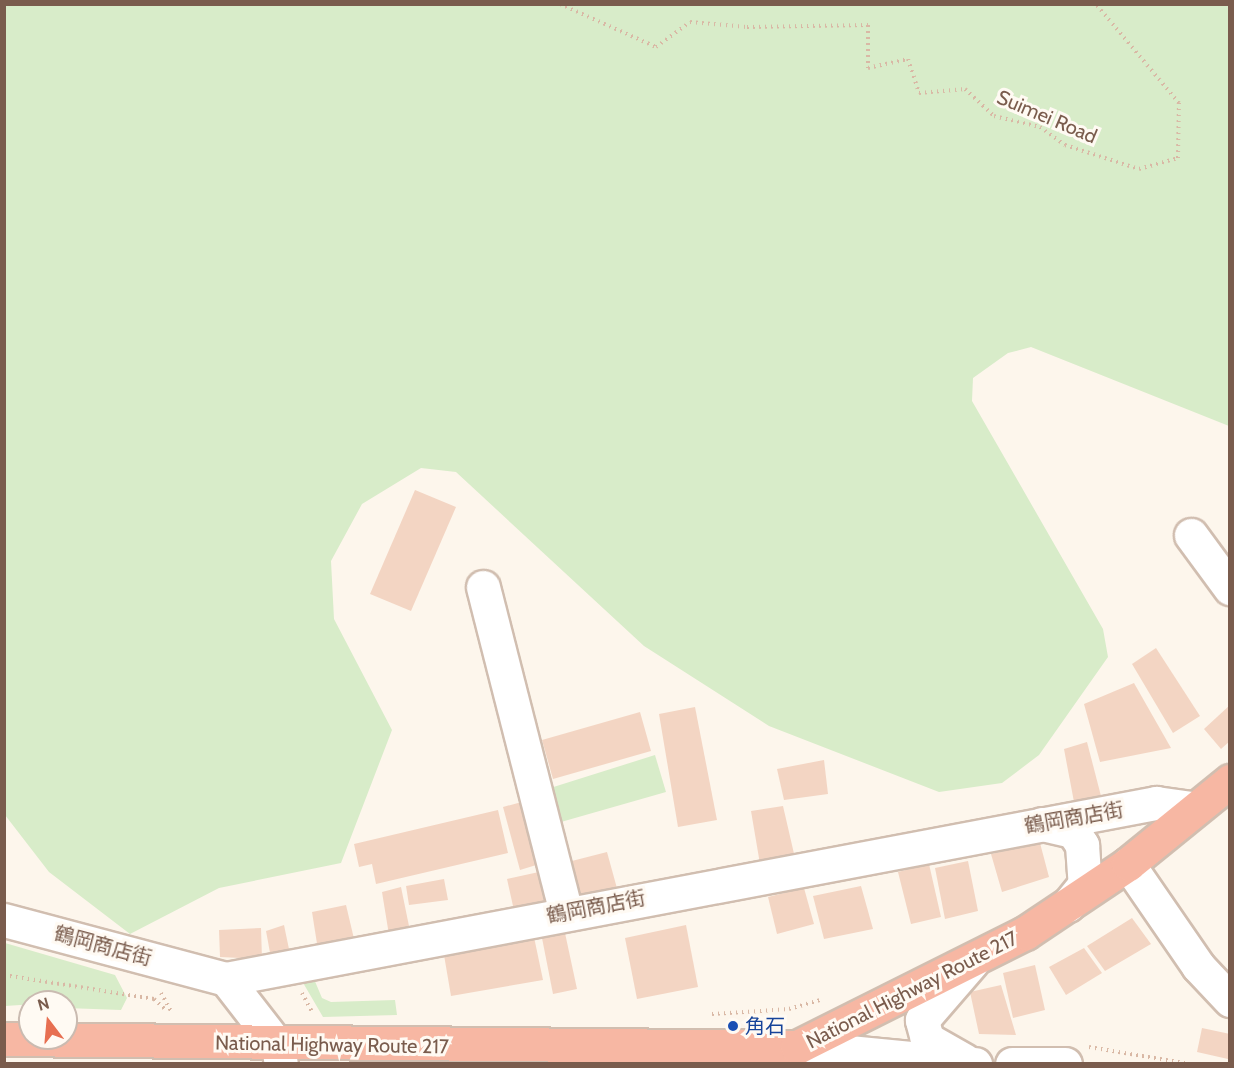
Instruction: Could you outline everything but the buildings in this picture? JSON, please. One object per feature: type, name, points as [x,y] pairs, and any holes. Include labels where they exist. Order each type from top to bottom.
[{"type":"highway","name":"National Highway Route 217","points":[[4,1039],[279,1055],[797,1047],[972,963],[1068,905],[1128,864],[1192,808],[1230,781]]},
{"type":"street","points":[[1191,535],[1230,588]]},
{"type":"street","points":[[483,587],[566,912]]},
{"type":"street","name":"鶴岡商店街","points":[[4,920],[226,979],[566,912],[1156,803],[1192,808]]},
{"type":"street","points":[[1042,824],[1073,831],[1082,845],[1085,884],[1068,905]]},
{"type":"street","points":[[1128,864],[1198,966],[1230,1000]]},
{"type":"street","points":[[970,1063],[927,1039],[922,1020],[972,963]]},
{"type":"street","points":[[226,979],[279,1055]]},
{"type":"street","points":[[797,1047],[975,1064]]},
{"type":"street","points":[[1012,1064],[1075,1055]]},
{"type":"path","name":"Suimei Road","points":[[560,4],[656,47],[690,22],[747,27],[868,25],[868,68],[908,59],[918,93],[965,89],[994,116],[1040,127],[1065,145],[1139,169],[1178,158],[1179,103],[1096,4]]},
{"type":"path","points":[[4,975],[154,999],[171,1015]]},
{"type":"path","points":[[302,991],[307,1009],[322,1021]]},
{"type":"path","points":[[709,1014],[789,1009],[827,998]]},
{"type":"path","points":[[1075,1055],[1189,1064]]},
{"type":"green space","points":[[5,4],[1229,5],[1229,426],[1031,347],[1008,353],[973,378],[972,401],[1103,629],[1108,657],[1039,755],[1002,783],[939,792],[769,726],[644,646],[456,472],[421,468],[362,504],[331,561],[334,619],[392,730],[341,863],[219,888],[130,934],[49,872],[5,815]]},
{"type":"green space","points":[[655,755],[666,792],[554,824],[544,790]]},
{"type":"green space","points":[[5,943],[115,975],[127,998],[121,1010],[78,1008],[78,990],[18,990],[18,1005],[5,1006]]},
{"type":"green space","points":[[314,979],[322,998],[331,1002],[395,1000],[397,1015],[323,1017],[302,981]]},
{"type":"place","name":"角石","points":[[733,1026]]}]
